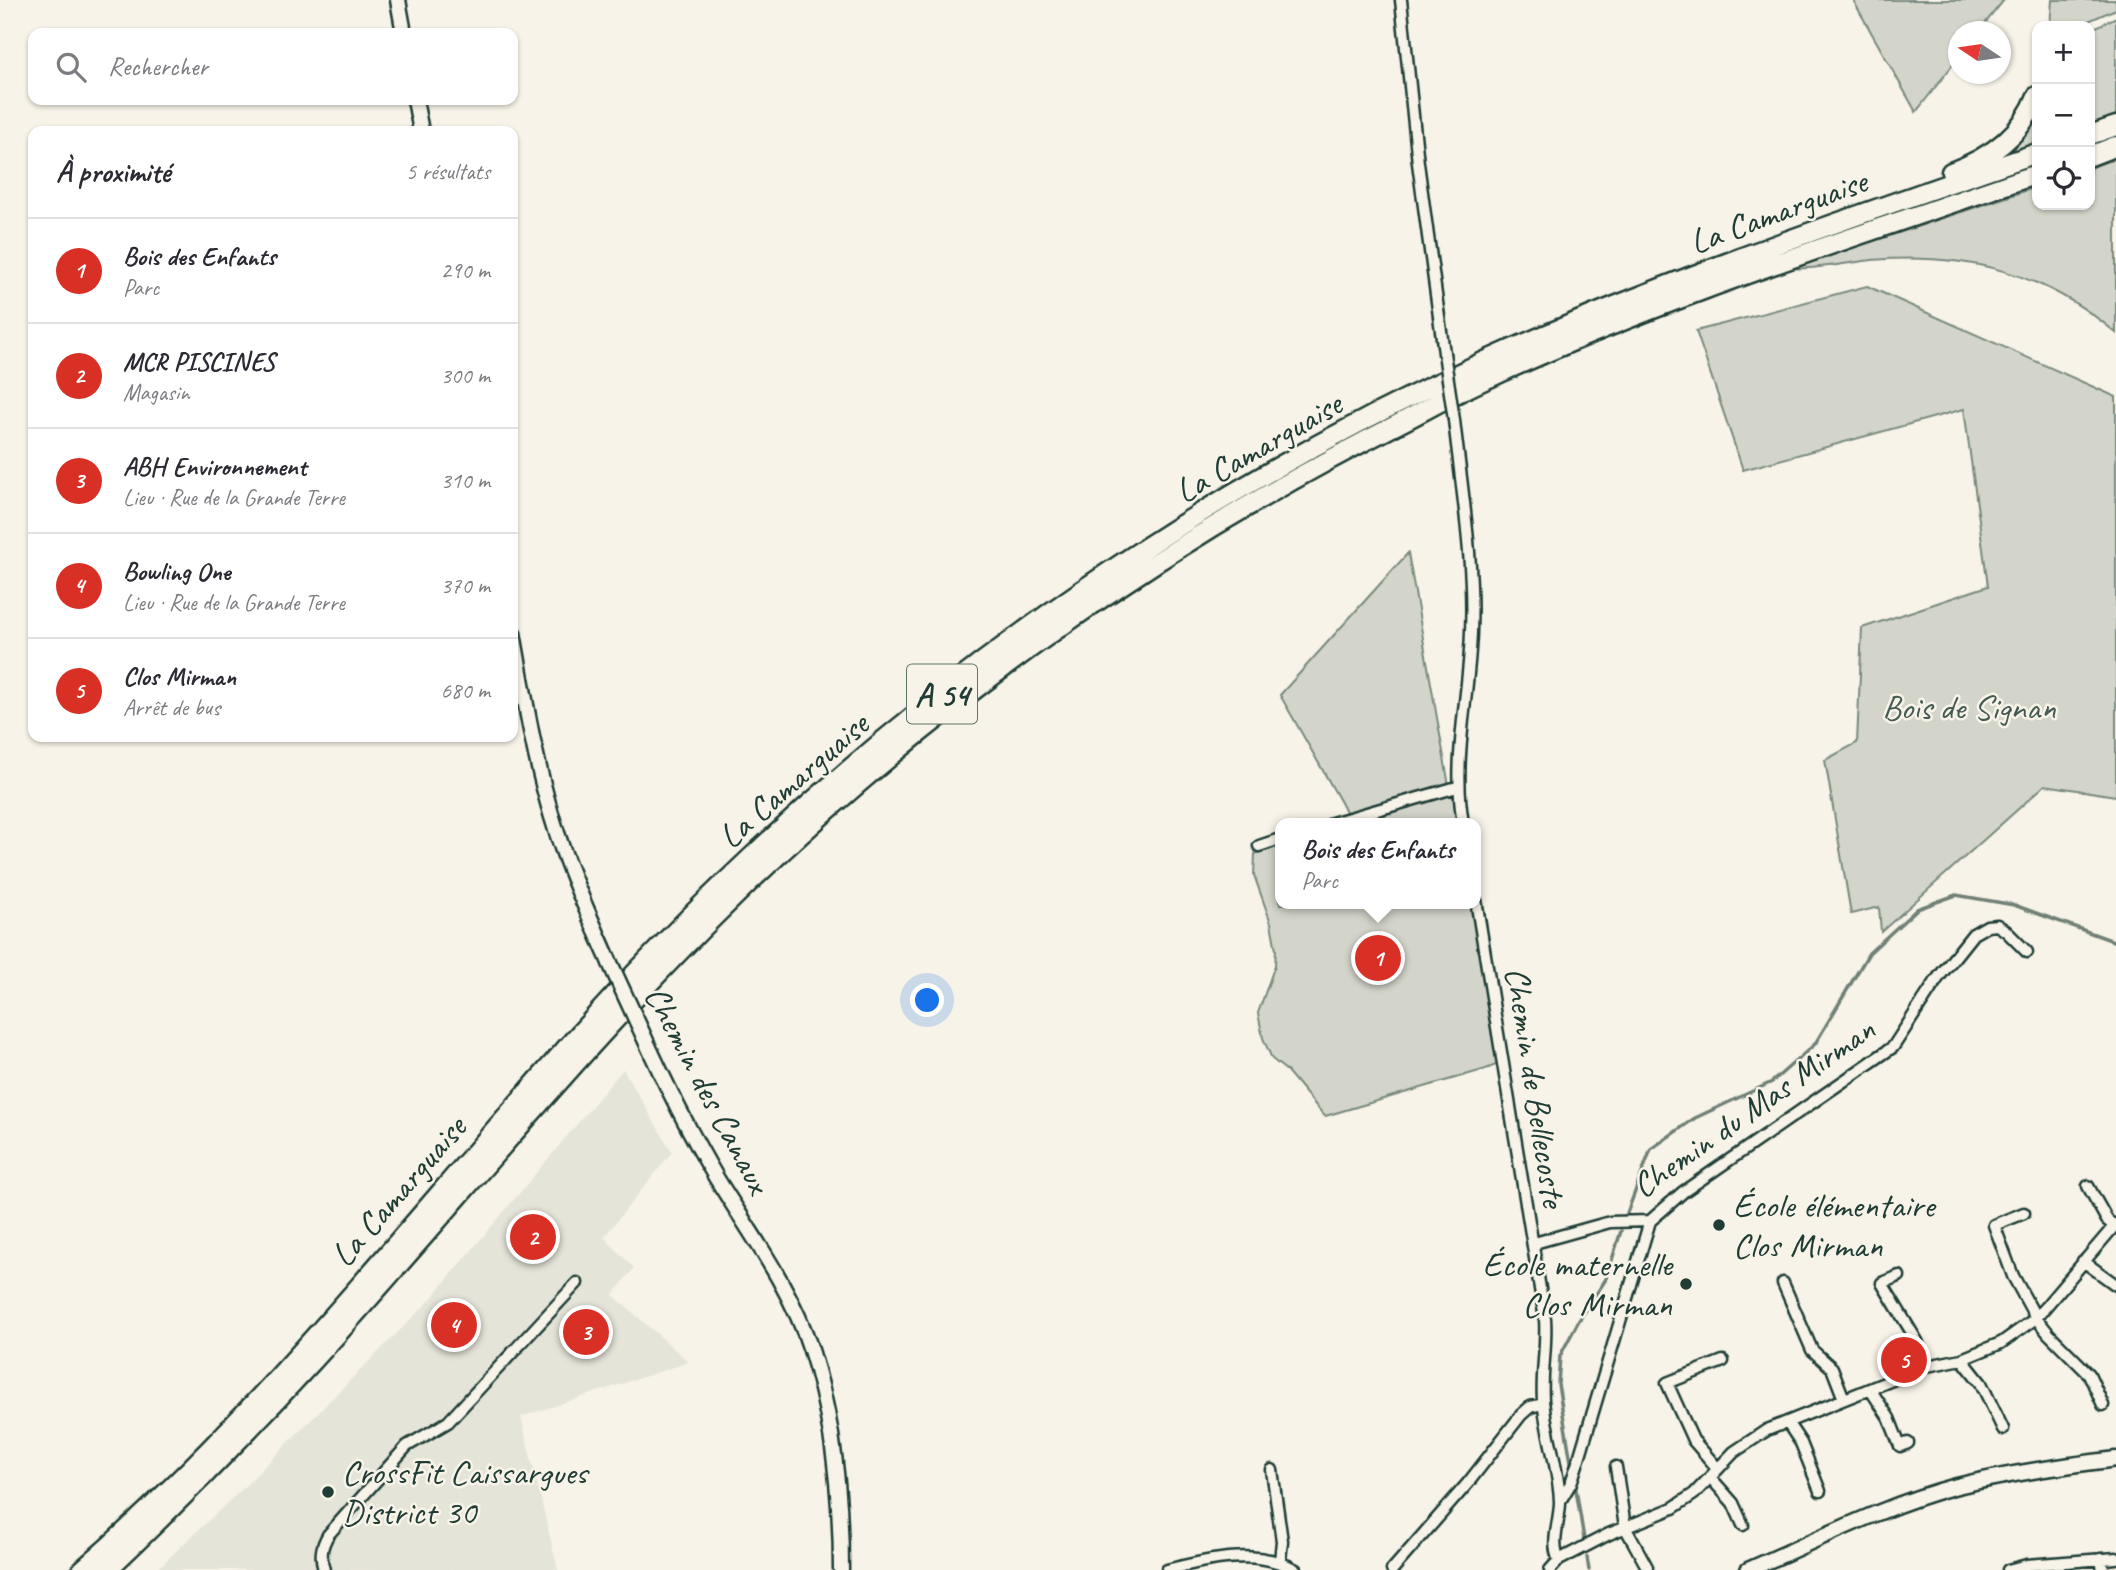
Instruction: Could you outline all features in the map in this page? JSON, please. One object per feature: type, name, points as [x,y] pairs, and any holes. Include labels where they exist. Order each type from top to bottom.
[{"type":"highway","points":[[1753,252],[1832,217],[1962,168],[1992,153],[2018,129],[2032,105]]},
{"type":"highway","points":[[2095,133],[2116,126]]},
{"type":"highway","points":[[2095,154],[2116,146]]},
{"type":"highway","name":"La Camarguaise","points":[[82,1570],[225,1432],[312,1338],[562,1052],[657,950],[801,811],[960,680],[1036,624],[1138,554],[1261,478],[1329,440],[1477,365],[1613,306],[1753,252],[2032,155]]},
{"type":"highway","name":"La Camarguaise","points":[[107,1570],[178,1502],[280,1397],[597,1038],[668,962],[802,833],[980,685],[1107,594],[1271,491],[1485,379],[1602,329],[1720,284],[2032,176]]},
{"type":"highway","points":[[1602,329],[1698,299]]},
{"type":"main road","points":[[398,0],[403,28]]},
{"type":"main road","points":[[416,105],[420,126]]},
{"type":"main road","name":"Chemin des Canaux","points":[[518,660],[533,741],[552,818],[577,886],[659,1070],[698,1146],[780,1282],[811,1350],[827,1415],[838,1483],[841,1570]]},
{"type":"main road","points":[[1748,1570],[1897,1506],[1956,1487],[2053,1467],[2116,1459]]},
{"type":"main road","points":[[1768,1570],[1881,1520],[1958,1492],[2038,1475],[2116,1464]]},
{"type":"street","points":[[1401,0],[1418,163],[1454,420],[1470,559],[1471,631],[1457,787],[1462,818]]},
{"type":"street","points":[[1349,818],[1457,787]]},
{"type":"street","points":[[1259,846],[1275,841]]},
{"type":"street","name":"Chemin de Bellecoste","points":[[1478,909],[1545,1319],[1546,1343],[1541,1377],[1543,1404],[1560,1501],[1555,1552],[1559,1560]]},
{"type":"street","name":"Chemin du Mas Mirman","points":[[1534,1246],[1538,1242],[1610,1222],[1650,1222],[1683,1192],[1893,1047],[1938,978],[1973,934],[1987,926],[1997,925],[2026,952]]},
{"type":"street","points":[[1550,1570],[1559,1560],[1625,1527],[1673,1508],[1694,1494],[1734,1452],[1767,1430],[1927,1366],[1962,1359],[2001,1343],[2036,1318],[2115,1225],[2107,1220],[2088,1186]]},
{"type":"street","points":[[2024,1213],[1994,1225],[2013,1276],[2036,1318],[2089,1374],[2103,1405]]},
{"type":"street","points":[[1560,1501],[1571,1483],[1578,1462],[1650,1222]]},
{"type":"street","points":[[2083,1261],[2116,1285]]},
{"type":"street","points":[[1899,1276],[1882,1283],[1917,1341],[1927,1366]]},
{"type":"street","points":[[324,1570],[321,1559],[323,1544],[328,1535],[407,1446],[449,1422],[577,1283]]},
{"type":"street","points":[[1783,1283],[1812,1350],[1832,1368],[1844,1399]]},
{"type":"street","points":[[1962,1359],[1981,1383],[2003,1429]]},
{"type":"street","points":[[1718,1469],[1693,1440],[1667,1383],[1723,1361]]},
{"type":"street","points":[[1870,1389],[1889,1418],[1900,1446],[1908,1443]]},
{"type":"street","points":[[1392,1570],[1468,1483],[1521,1415],[1530,1407],[1543,1404]]},
{"type":"street","points":[[1787,1422],[1801,1443],[1820,1491]]},
{"type":"street","points":[[1616,1467],[1625,1527],[1647,1567]]},
{"type":"street","points":[[1272,1470],[1282,1541],[1280,1561]]},
{"type":"street","points":[[1710,1477],[1733,1503],[1743,1525]]},
{"type":"street","points":[[1167,1570],[1223,1559],[1264,1558],[1280,1561],[1296,1570]]},
{"type":"street","points":[[2008,1570],[2102,1565],[2116,1558]]},
{"type":"shaded area","points":[[623,1069],[672,1152],[604,1237],[634,1268],[613,1295],[689,1362],[521,1417],[558,1570],[156,1570],[242,1489],[430,1300]]},
{"type":"green space","points":[[1853,0],[2004,0],[1987,21],[1948,21],[1948,71],[1916,112]]},
{"type":"green space","points":[[2052,0],[2116,0],[2116,9],[2088,21],[2050,21]]},
{"type":"green space","points":[[2116,17],[2116,115],[2095,123],[2095,84],[2095,28]]},
{"type":"green space","points":[[2032,114],[2032,145],[2003,155],[2002,152]]},
{"type":"green space","points":[[2116,158],[2116,333],[2060,294],[2032,281],[1971,264],[1906,259],[1793,268],[2032,189],[2032,210],[2095,210],[2095,166]]},
{"type":"green space","name":"Bois de Signan","points":[[1867,286],[2116,397],[2116,796],[2045,785],[1881,932],[1879,907],[1851,914],[1825,760],[1857,743],[1862,628],[1988,586],[1964,409],[1743,470],[1696,331]]},
{"type":"green space","points":[[1408,553],[1449,786],[1347,813],[1280,695]]},
{"type":"green space","points":[[1452,791],[1457,818],[1368,818]]},
{"type":"green space","points":[[1275,848],[1275,909],[1473,909],[1499,1057],[1496,1065],[1325,1116],[1287,1071],[1272,1059],[1263,1038],[1258,1013],[1275,965],[1276,950],[1271,923],[1254,875],[1255,854]]},
{"type":"waterway","points":[[1627,1213],[1651,1149],[1695,1118],[1772,1082],[1815,1044],[1869,953],[1917,909],[1956,895],[2014,905],[2116,942]]},
{"type":"waterway","points":[[1572,1468],[1558,1384],[1560,1356],[1606,1279],[1621,1231]]},
{"type":"waterway","points":[[1575,1483],[1584,1539]]},
{"type":"waterway","points":[[1587,1557],[1589,1570]]},
{"type":"place","name":"Bois des Enfants","points":[[1378,958]]},
{"type":"place","name":"École élémentaire Clos Mirman","points":[[1719,1225]]},
{"type":"place","name":"MCR PISCINES","points":[[533,1237]]},
{"type":"place","name":"École maternelle Clos Mirman","points":[[1686,1284]]},
{"type":"place","name":"Bowling One","points":[[454,1325]]},
{"type":"place","name":"ABH Environnement","points":[[586,1332]]},
{"type":"place","name":"Clos Mirman","points":[[1904,1360]]},
{"type":"place","name":"CrossFit Caissargues District 30","points":[[328,1492]]}]
